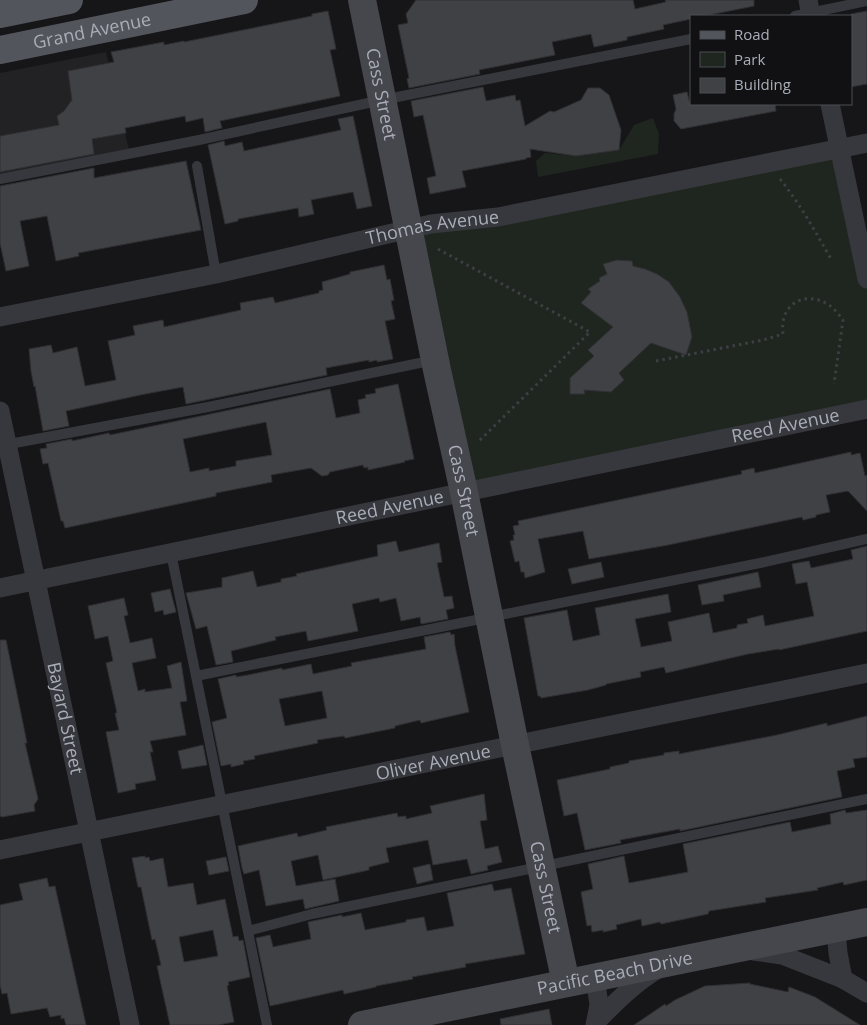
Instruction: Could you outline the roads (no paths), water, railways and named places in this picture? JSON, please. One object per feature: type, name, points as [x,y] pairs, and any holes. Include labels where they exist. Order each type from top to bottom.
[{"type":"main road","name":"Grand Avenue","points":[[0,14],[69,0]]},
{"type":"main road","name":"Grand Avenue","points":[[0,50],[244,0]]},
{"type":"street","name":"Cass Street","points":[[362,0],[434,360],[464,492],[540,866],[566,983]]},
{"type":"street","points":[[830,105],[866,272]]},
{"type":"street","name":"Thomas Avenue","points":[[0,318],[216,274],[431,224],[498,217],[867,143]]},
{"type":"street","name":"Reed Avenue","points":[[0,588],[867,409]]},
{"type":"street","name":"Bayard Street","points":[[0,411],[4,445],[130,1025]]},
{"type":"street","name":"Oliver Avenue","points":[[0,850],[222,807],[867,673]]},
{"type":"street","name":"Pacific Beach Drive","points":[[362,1025],[428,1019],[566,983],[836,930],[867,922]]},
{"type":"street","points":[[836,930],[843,979]]},
{"type":"street","points":[[738,949],[782,955],[843,979],[867,993]]},
{"type":"street","points":[[595,1023],[628,991],[650,974],[672,961]]},
{"type":"street","points":[[595,977],[599,1005],[595,1023]]},
{"type":"lane","points":[[806,11],[867,1]]},
{"type":"lane","points":[[0,179],[199,140],[382,100],[690,39]]},
{"type":"lane","points":[[197,166],[216,274]]},
{"type":"lane","points":[[4,445],[208,407],[434,360]]},
{"type":"lane","points":[[196,676],[760,563],[867,539]]},
{"type":"lane","points":[[171,553],[267,1025]]},
{"type":"lane","points":[[248,931],[312,914],[867,799]]}]
